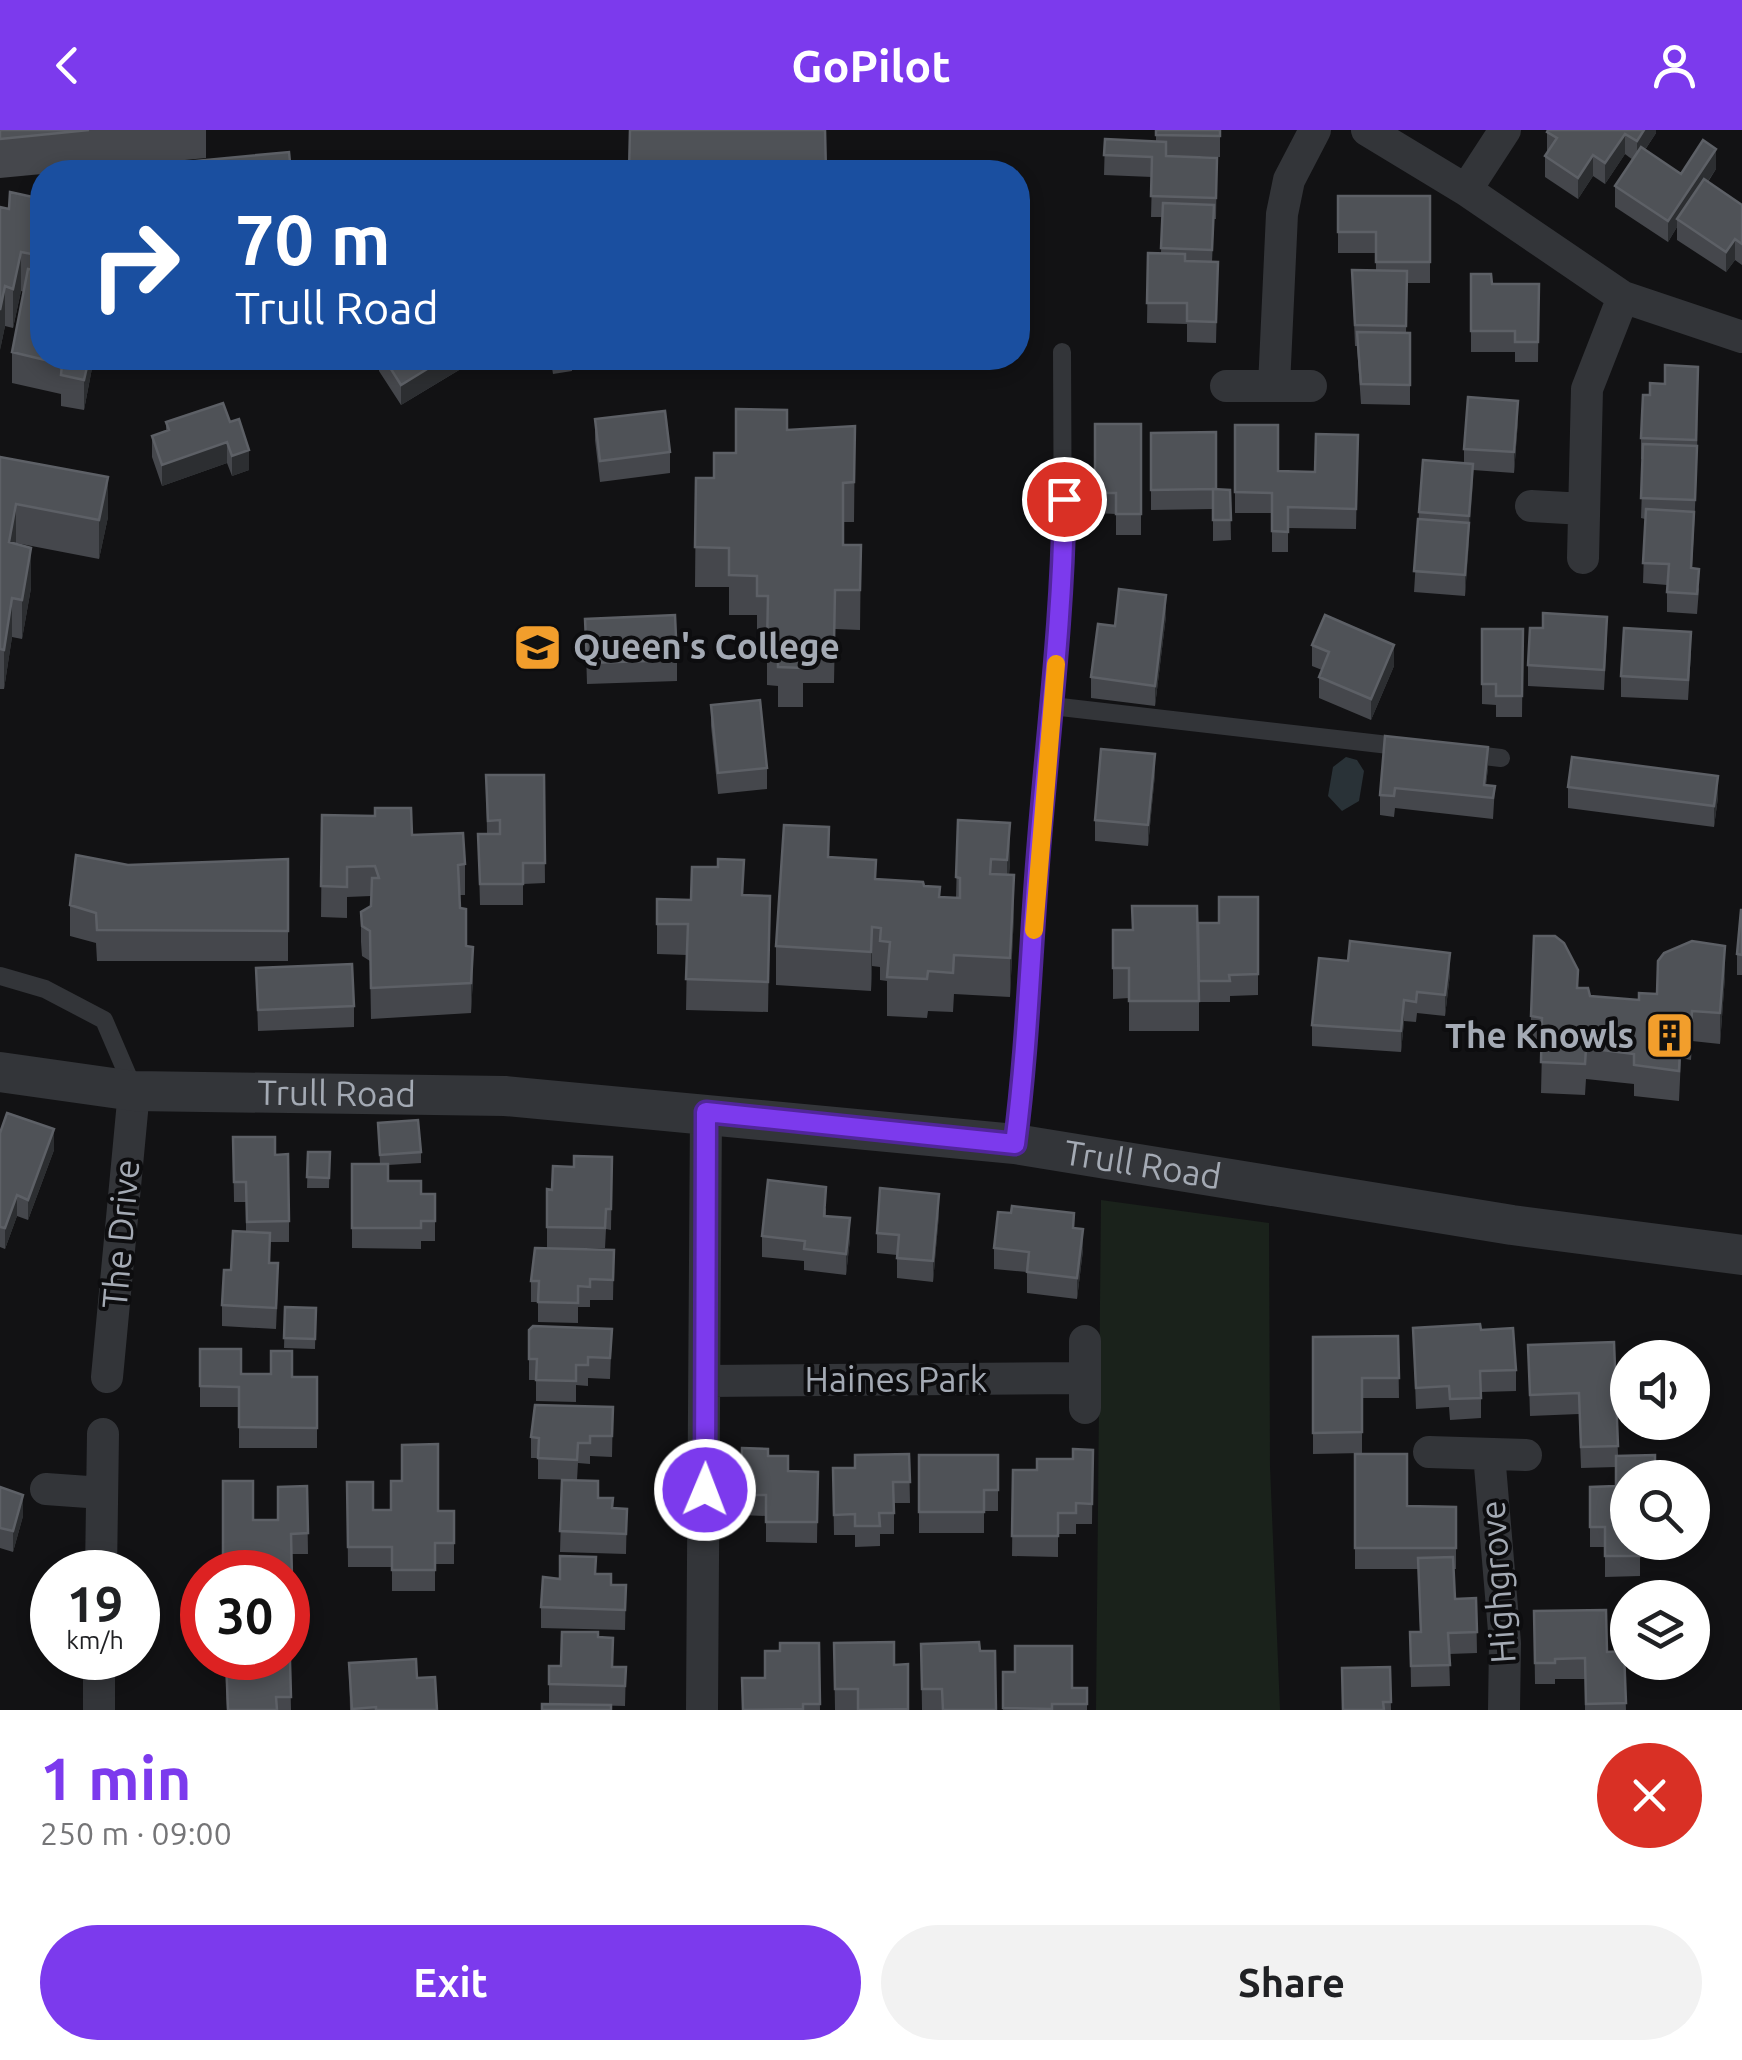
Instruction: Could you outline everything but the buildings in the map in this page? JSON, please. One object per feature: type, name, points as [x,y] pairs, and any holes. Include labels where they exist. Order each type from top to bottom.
[{"type":"street","points":[[1274,386],[1282,214],[1288,180],[1316,130]]},
{"type":"street","points":[[1367,130],[1466,190],[1623,297],[1742,337]]},
{"type":"street","points":[[1466,190],[1505,130]]},
{"type":"street","points":[[1584,558],[1587,389],[1623,297]]},
{"type":"street","points":[[1226,386],[1310,386]]},
{"type":"street","points":[[1531,506],[1584,509]]},
{"type":"street","name":"Trull Road","points":[[0,1072],[134,1091],[505,1096],[1015,1144],[1442,1214],[1742,1255]]},
{"type":"street","name":"The Drive","points":[[107,1377],[134,1091]]},
{"type":"street","points":[[702,1710],[706,1112]]},
{"type":"street","name":"Haines Park","points":[[707,1381],[1084,1393],[1085,1341]]},
{"type":"street","points":[[101,1550],[103,1434]]},
{"type":"street","name":"Highgrove","points":[[1429,1452],[1526,1454]]},
{"type":"street","name":"Highgrove","points":[[1488,1454],[1505,1643],[1504,1710]]},
{"type":"street","points":[[46,1488],[102,1492]]},
{"type":"street","points":[[98,1710],[99,1680]]},
{"type":"lane","points":[[1015,1144],[1027,1057],[1037,872],[1063,578],[1062,352]]},
{"type":"lane","points":[[1052,706],[1423,748]]},
{"type":"lane","points":[[1443,751],[1501,758]]},
{"type":"lane","points":[[0,976],[45,989],[104,1020],[134,1091]]},
{"type":"shaded area","points":[[1346,757],[1357,760],[1364,771],[1359,801],[1342,811],[1328,796],[1333,767]]},
{"type":"shaded area","points":[[1101,1200],[1269,1223],[1270,1466],[1280,1710],[1096,1710]]},
{"type":"slow traffic","points":[[1034,930],[1056,664]]},
{"type":"place","name":"Queen's College","points":[[538,647]]},
{"type":"place","name":"The Knowls","points":[[1669,1036]]},
{"type":"route","points":[[705,1490],[706,1112],[1015,1144],[1027,1057],[1037,872],[1063,578],[1064,499]]}]
